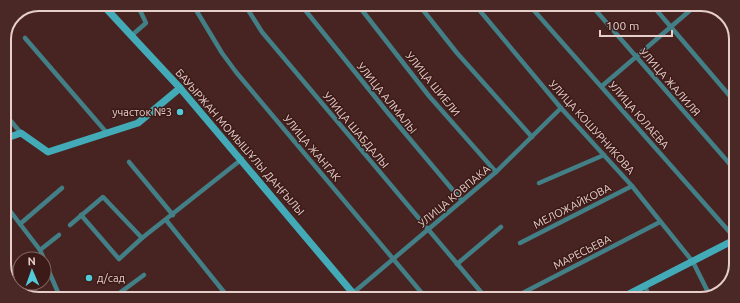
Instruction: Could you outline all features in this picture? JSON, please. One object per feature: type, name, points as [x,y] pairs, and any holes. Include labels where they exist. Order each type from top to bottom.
[{"type":"main road","name":"БАУЫРЖАН МОМЫШҰЛЫ ДАҢҒЫЛЫ","points":[[108,11],[180,88],[242,159],[353,292]]},
{"type":"main road","points":[[11,137],[21,133],[48,152],[138,123],[180,88]]},
{"type":"main road","points":[[633,292],[693,262],[729,241]]},
{"type":"street","points":[[131,36],[146,23],[140,11]]},
{"type":"street","name":"УЛИЦА ЖАНГАК","points":[[197,11],[222,53],[236,72],[421,292]]},
{"type":"street","name":"УЛИЦА ШАБДАЛЫ","points":[[249,11],[262,32],[427,230],[481,292]]},
{"type":"street","name":"УЛИЦА АЛМАЛЫ","points":[[306,11],[411,141],[462,201]]},
{"type":"street","name":"УЛИЦА ШИЕЛИ","points":[[363,11],[429,96],[496,172]]},
{"type":"street","points":[[423,11],[457,53],[532,138]]},
{"type":"street","name":"УЛИЦА КОШУРНИКОВА","points":[[480,11],[561,108],[632,186],[693,262],[708,291]]},
{"type":"street","name":"УЛИЦА ЮЛАЕВА","points":[[534,11],[729,232]]},
{"type":"street","name":"УЛИЦА ЖАЛИЛЯ","points":[[596,11],[729,164]]},
{"type":"street","points":[[658,11],[729,95]]},
{"type":"street","points":[[602,86],[688,11]]},
{"type":"street","points":[[25,38],[107,133]]},
{"type":"street","name":"УЛИЦА КОВПАКА","points":[[358,292],[394,258],[496,172],[561,108]]},
{"type":"street","points":[[11,121],[21,133]]},
{"type":"street","points":[[539,183],[604,155]]},
{"type":"street","points":[[81,215],[119,259],[142,238],[242,159]]},
{"type":"street","points":[[129,162],[173,215]]},
{"type":"street","name":"МЕЛОЖАЙКОВА","points":[[520,243],[632,186]]},
{"type":"street","points":[[20,224],[62,188]]},
{"type":"street","points":[[70,225],[103,197],[142,238]]},
{"type":"street","points":[[11,212],[40,250],[59,235]]},
{"type":"street","points":[[166,220],[224,292]]},
{"type":"street","name":"МАРЕСЬЕВА","points":[[525,292],[660,222]]},
{"type":"street","points":[[457,264],[501,227]]},
{"type":"street","points":[[121,292],[144,275]]},
{"type":"street","points":[[52,278],[58,292]]},
{"type":"street","points":[[645,286],[647,292]]},
{"type":"place","name":"участок №3","points":[[180,112]]},
{"type":"place","name":"д/сад","points":[[89,278]]}]
